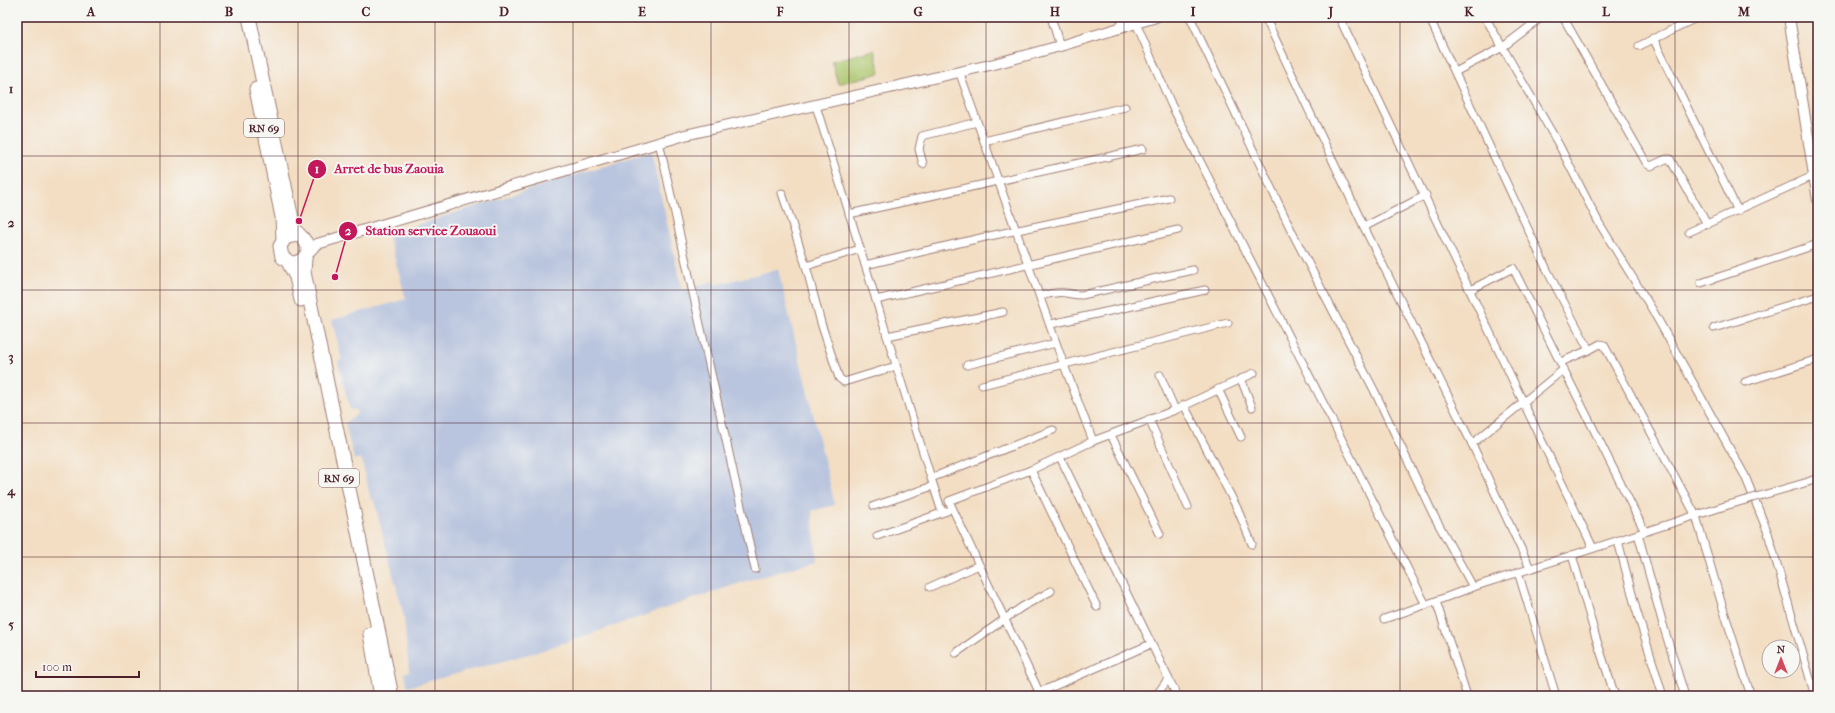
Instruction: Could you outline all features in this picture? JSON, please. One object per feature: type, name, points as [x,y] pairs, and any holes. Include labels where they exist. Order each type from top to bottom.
[{"type":"highway","name":"RN 69","points":[[240,17],[282,217],[283,239]]},
{"type":"highway","name":"RN 69","points":[[249,17],[294,228],[301,238]]},
{"type":"highway","points":[[290,235],[301,238],[308,247],[306,256],[299,262],[288,262],[282,257],[279,250],[283,239],[290,235]]},
{"type":"highway","name":"RN 69","points":[[306,256],[304,272],[392,696]]},
{"type":"highway","name":"RN 69","points":[[288,262],[296,277],[314,350],[381,696]]},
{"type":"street","points":[[1051,17],[1060,46]]},
{"type":"street","points":[[1120,17],[1124,27]]},
{"type":"street","points":[[306,256],[317,244],[659,142],[816,106],[1060,46],[1156,17]]},
{"type":"street","points":[[1190,17],[1293,234],[1374,390],[1433,514],[1473,586]]},
{"type":"street","points":[[1264,17],[1364,227],[1472,444],[1530,568]]},
{"type":"street","points":[[1339,17],[1426,195],[1594,548]]},
{"type":"street","points":[[1429,17],[1548,272],[1588,350]]},
{"type":"street","points":[[1486,17],[1559,145],[1599,223],[1652,309],[1745,476],[1768,533],[1815,696]]},
{"type":"street","points":[[1455,72],[1503,47],[1542,17]]},
{"type":"street","points":[[1563,17],[1647,164],[1651,166],[1666,159],[1670,159],[1707,224]]},
{"type":"street","points":[[1639,46],[1698,17]]},
{"type":"street","points":[[1788,17],[1816,176],[1818,200]]},
{"type":"street","points":[[1136,24],[1178,118],[1426,605]]},
{"type":"street","points":[[1653,38],[1738,210]]},
{"type":"street","points":[[959,71],[1056,343],[1093,441]]},
{"type":"street","points":[[816,106],[942,512]]},
{"type":"street","points":[[984,141],[1125,108]]},
{"type":"street","points":[[923,164],[919,149],[922,136],[977,122]]},
{"type":"street","points":[[659,142],[755,569]]},
{"type":"street","points":[[849,214],[1143,149]]},
{"type":"street","points":[[1689,232],[1816,176]]},
{"type":"street","points":[[782,193],[806,266],[821,323],[839,378],[844,382],[896,366]]},
{"type":"street","points":[[1364,227],[1426,195]]},
{"type":"street","points":[[865,265],[985,237],[1016,232],[1169,198]]},
{"type":"street","points":[[876,300],[1029,266],[1178,230]]},
{"type":"street","points":[[301,238],[317,244]]},
{"type":"street","points":[[1701,283],[1818,244]]},
{"type":"street","points":[[806,266],[860,249]]},
{"type":"street","points":[[1470,290],[1513,268],[1563,365],[1641,533],[1664,628],[1685,696]]},
{"type":"street","points":[[1040,296],[1058,293],[1082,295],[1193,270]]},
{"type":"street","points":[[1050,324],[1205,290]]},
{"type":"street","points":[[1714,328],[1818,296]]},
{"type":"street","points":[[887,336],[1003,312]]},
{"type":"street","points":[[982,385],[1228,323]]},
{"type":"street","points":[[967,365],[1056,343]]},
{"type":"street","points":[[1472,444],[1563,365],[1600,344],[1604,345],[1696,516],[1751,696]]},
{"type":"street","points":[[1745,382],[1818,359]]},
{"type":"street","points":[[877,536],[942,512],[951,505],[1093,441],[1175,410],[1218,388],[1254,373]]},
{"type":"street","points":[[1160,376],[1175,410]]},
{"type":"street","points":[[1241,379],[1252,407]]},
{"type":"street","points":[[1218,388],[1241,437]]},
{"type":"street","points":[[1184,405],[1236,508],[1252,544]]},
{"type":"street","points":[[1149,419],[1188,507]]},
{"type":"street","points":[[931,478],[1054,430]]},
{"type":"street","points":[[1111,435],[1160,534]]},
{"type":"street","points":[[1060,457],[1177,696]]},
{"type":"street","points":[[1030,470],[1097,607]]},
{"type":"street","points":[[1384,619],[1426,605],[1473,586],[1818,478]]},
{"type":"street","points":[[874,506],[934,486]]},
{"type":"street","points":[[940,504],[951,505]]},
{"type":"street","points":[[951,505],[1040,694]]},
{"type":"street","points":[[1618,541],[1636,609],[1663,696]]},
{"type":"street","points":[[1572,555],[1596,638],[1615,696]]},
{"type":"street","points":[[930,586],[979,565]]},
{"type":"street","points":[[1518,572],[1556,696]]},
{"type":"street","points":[[956,653],[1005,619],[1051,591]]},
{"type":"street","points":[[1436,601],[1467,696]]},
{"type":"street","points":[[1031,696],[1040,694],[1151,644]]},
{"type":"street","points":[[1156,696],[1168,679]]},
{"type":"shaded area","points":[[651,151],[682,290],[714,281],[715,285],[778,269],[835,505],[812,511],[817,561],[746,581],[540,651],[408,687],[404,673],[409,671],[404,617],[374,500],[371,500],[361,458],[354,460],[345,423],[357,414],[356,410],[350,409],[338,361],[342,360],[332,320],[406,299],[388,234]]},
{"type":"green space","points":[[874,50],[880,73],[838,84],[832,61]]},
{"type":"place","name":"Arret de bus Zaouia","points":[[299,221]]},
{"type":"place","name":"Station service Zouaoui","points":[[335,277]]}]
